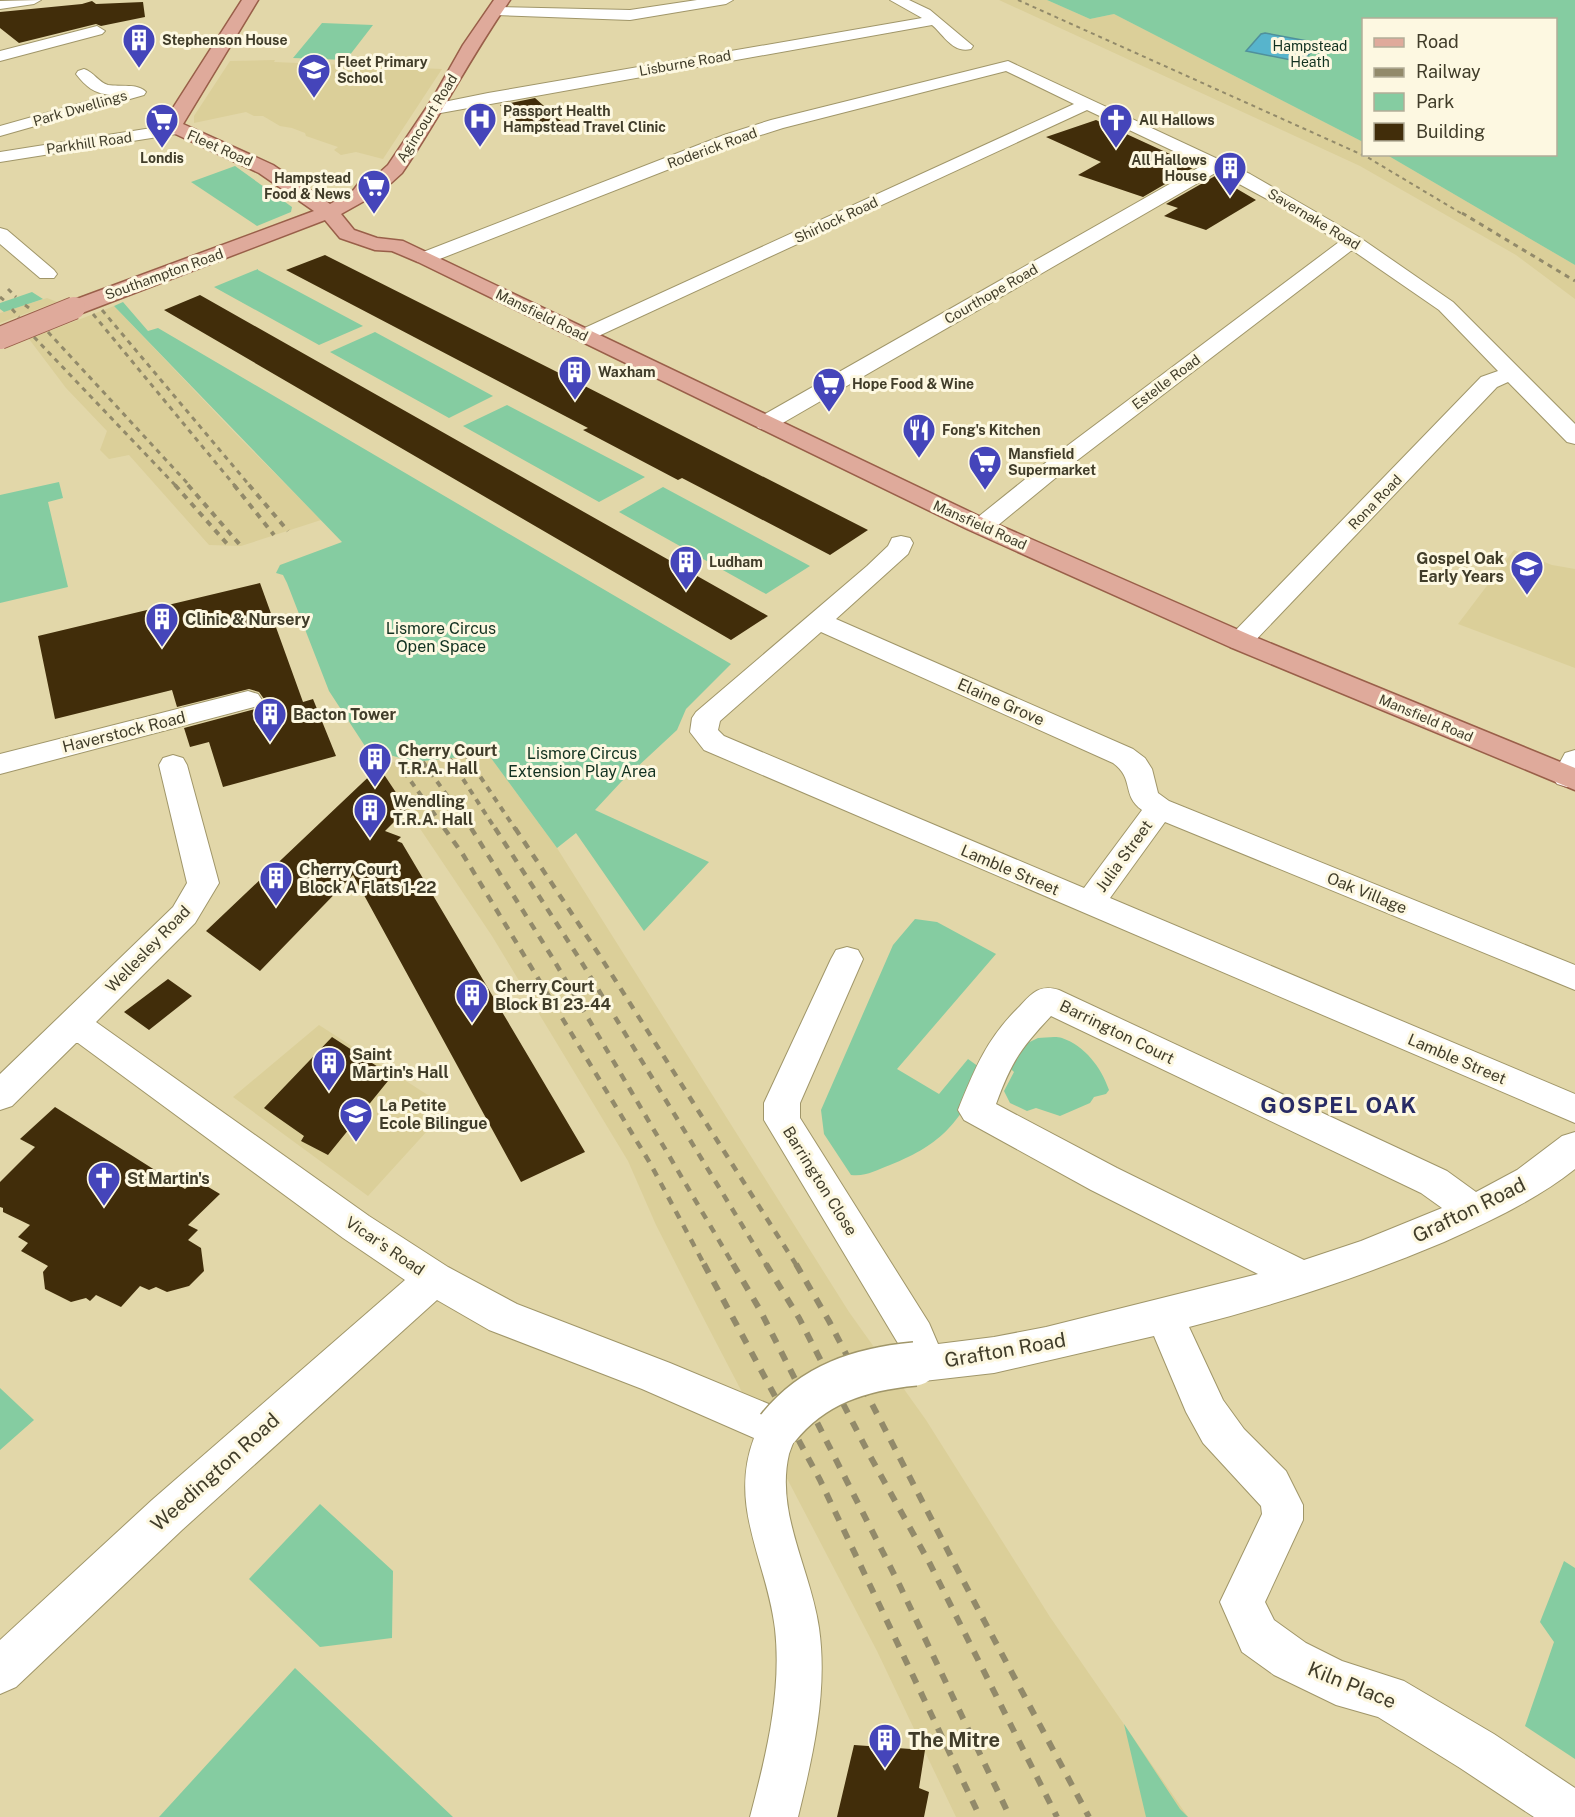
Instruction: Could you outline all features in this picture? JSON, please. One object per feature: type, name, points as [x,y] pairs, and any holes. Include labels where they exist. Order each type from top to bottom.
[{"type":"main road","name":"Fleet Road","points":[[250,0],[173,122],[177,129],[250,160],[329,212]]},
{"type":"main road","name":"Agincourt Road","points":[[329,212],[359,196],[366,187],[384,179],[395,170],[435,109],[471,45],[499,6]]},
{"type":"main road","points":[[312,199],[366,187]]},
{"type":"main road","name":"Mansfield Road","points":[[329,212],[353,216],[394,236],[396,245]]},
{"type":"main road","points":[[329,212],[347,234]]},
{"type":"main road","name":"Southampton Road","points":[[0,338],[329,212]]},
{"type":"main road","name":"Mansfield Road","points":[[280,231],[322,236],[347,234],[375,244],[396,245],[982,526],[1240,641],[1572,772]]},
{"type":"street","points":[[0,5],[34,0]]},
{"type":"street","points":[[499,6],[630,15],[726,0]]},
{"type":"street","points":[[897,0],[935,20],[948,35],[965,46]]},
{"type":"street","name":"Lisburne Road","points":[[435,109],[935,20]]},
{"type":"street","points":[[0,56],[97,31]]},
{"type":"street","name":"Savernake Road","points":[[1008,66],[1216,165],[1287,202],[1398,271],[1446,306],[1575,437]]},
{"type":"street","name":"Roderick Road","points":[[425,258],[730,139],[777,124],[1008,66]]},
{"type":"street","name":"Park Dwellings","points":[[0,132],[138,92],[100,89],[84,74]]},
{"type":"street","name":"Shirlock Road","points":[[585,335],[1087,104]]},
{"type":"street","name":"Parkhill Road","points":[[8,155],[177,129]]},
{"type":"street","points":[[0,132],[8,155]]},
{"type":"street","name":"Courthope Road","points":[[766,423],[1216,165]]},
{"type":"street","points":[[0,234],[47,274]]},
{"type":"street","name":"Estelle Road","points":[[982,526],[1067,457],[1352,241]]},
{"type":"street","name":"Rona Road","points":[[1240,641],[1489,382],[1499,376],[1515,374]]},
{"type":"street","name":"Lamble Street","points":[[902,543],[899,549],[861,585],[706,718],[704,732],[714,743],[1575,1109]]},
{"type":"street","name":"Elaine Grove","points":[[818,621],[1123,756],[1136,764],[1140,772],[1145,798],[1159,808]]},
{"type":"street","name":"Haverstock Road","points":[[0,764],[248,700]]},
{"type":"street","name":"Wellesley Road","points":[[0,1096],[183,915],[203,883],[173,765]]},
{"type":"street","name":"Julia Street","points":[[1090,903],[1159,808]]},
{"type":"street","name":"Oak Village","points":[[1159,808],[1575,978]]},
{"type":"street","name":"Barrington Close","points":[[847,959],[782,1103],[782,1120],[915,1335],[920,1364]]},
{"type":"street","name":"Barrington Court","points":[[1302,1278],[1104,1179],[976,1110],[994,1063],[1011,1036],[1047,999],[1434,1182],[1474,1211]]},
{"type":"street","name":"Vicar's Road","points":[[71,1028],[89,1033],[356,1227],[434,1279],[503,1317],[730,1407],[772,1447]]},
{"type":"street","name":"Grafton Road","points":[[772,1447],[800,1403],[827,1386],[866,1371],[990,1357],[1165,1317],[1249,1295],[1420,1235],[1474,1211],[1529,1182],[1575,1147]]},
{"type":"street","name":"Weedington Road","points":[[0,1671],[167,1515],[434,1279]]},
{"type":"street","name":"Kiln Place","points":[[1165,1317],[1180,1349],[1196,1394],[1220,1433],[1262,1474],[1280,1497],[1283,1515],[1242,1602],[1258,1636],[1290,1659],[1336,1682],[1388,1697],[1477,1751],[1575,1816]]},
{"type":"street","points":[[772,1447],[764,1494],[766,1512],[792,1601],[797,1628],[798,1654],[798,1698],[785,1776],[774,1817]]},
{"type":"shaded area","points":[[999,0],[1047,0],[1090,19],[1114,14],[1362,141],[1362,156],[1389,156],[1575,265],[1575,299],[1516,255],[1360,166]]},
{"type":"shaded area","name":"Fleet Primary School","points":[[275,60],[274,62],[442,69],[383,159],[356,152],[341,155],[334,150],[338,147],[306,136],[305,133],[292,128],[280,126],[263,116],[254,116],[246,112],[194,123],[194,116],[230,61]]},
{"type":"shaded area","points":[[47,298],[57,302],[0,323],[0,313]]},
{"type":"shaded area","points":[[114,306],[321,520],[241,546],[209,545],[129,455],[109,459],[100,450],[107,431],[66,388],[29,339]]},
{"type":"shaded area","name":"Gospel Oak Early Years","points":[[1514,550],[1552,565],[1575,569],[1575,668],[1458,624]]},
{"type":"shaded area","points":[[488,754],[557,848],[849,1312],[926,1420],[1050,1617],[1188,1817],[956,1817],[877,1651],[656,1225],[628,1161],[492,936],[376,763],[433,761]]},
{"type":"shaded area","name":"La Petite Ecole Bilingue","points":[[319,1025],[448,1108],[368,1196],[233,1097]]},
{"type":"green space","name":"Hampstead Heath","points":[[1047,0],[1575,0],[1575,265],[1389,156],[1557,156],[1557,18],[1362,18],[1362,141],[1114,14],[1090,19]]},
{"type":"green space","points":[[322,23],[373,25],[346,60],[293,58]]},
{"type":"green space","points":[[235,166],[292,207],[291,212],[257,226],[191,182]]},
{"type":"green space","points":[[258,269],[363,326],[319,345],[214,287]]},
{"type":"green space","points":[[32,292],[43,299],[4,312],[0,309],[0,303]]},
{"type":"green space","name":"Lismore Circus Open Space","points":[[123,302],[148,331],[158,328],[731,664],[686,709],[677,730],[621,782],[595,810],[709,862],[644,931],[576,833],[557,848],[488,754],[414,762],[383,753],[376,763],[329,691],[287,583],[283,575],[276,573],[280,565],[342,542],[114,306]]},
{"type":"green space","points":[[375,332],[493,396],[449,418],[330,352]]},
{"type":"green space","points":[[507,405],[645,477],[599,502],[463,426]]},
{"type":"green space","points":[[59,482],[63,498],[48,502],[68,587],[0,603],[0,495]]},
{"type":"green space","points":[[663,487],[810,566],[766,594],[619,512]]},
{"type":"green space","points":[[915,919],[937,922],[996,954],[897,1069],[939,1094],[968,1059],[986,1072],[958,1118],[937,1139],[909,1157],[890,1165],[866,1174],[851,1175],[824,1134],[821,1110],[893,945]]},
{"type":"green space","points":[[1038,1038],[1062,1038],[1078,1046],[1102,1073],[1109,1090],[1106,1094],[1094,1097],[1090,1103],[1060,1116],[1036,1108],[1027,1111],[1010,1103],[1004,1091],[1014,1072],[1008,1066],[1017,1048]]},
{"type":"green space","points":[[0,1388],[34,1420],[0,1450]]},
{"type":"green space","points":[[320,1504],[393,1571],[392,1638],[320,1647],[249,1579]]},
{"type":"green space","points":[[1564,1561],[1575,1568],[1575,1759],[1525,1726],[1554,1642],[1540,1622]]},
{"type":"green space","points":[[295,1668],[453,1817],[159,1817]]},
{"type":"green space","points":[[1124,1724],[1180,1809],[1188,1817],[1146,1817]]},
{"type":"water","points":[[1261,34],[1320,44],[1301,62],[1246,51]]},
{"type":"building","points":[[92,1],[96,4],[143,2],[145,17],[101,26],[96,24],[19,43],[0,28],[0,12]]},
{"type":"building","points":[[535,98],[561,121],[525,129],[500,105]]},
{"type":"building","name":"All Hallows","points":[[1096,120],[1196,166],[1143,197],[1078,175],[1101,162],[1046,137]]},
{"type":"building","points":[[1215,176],[1256,200],[1206,230],[1164,216],[1178,208],[1166,204]]},
{"type":"building","name":"Waxham","points":[[325,255],[868,530],[830,555],[682,478],[678,480],[583,430],[588,428],[286,270]]},
{"type":"building","points":[[200,295],[768,616],[731,640],[164,310]]},
{"type":"building","name":"Clinic & Nursery","points":[[260,583],[303,702],[313,699],[336,756],[223,787],[209,742],[190,747],[184,728],[259,708],[264,699],[259,692],[249,689],[177,707],[172,690],[55,719],[38,636]]},
{"type":"building","points":[[379,767],[407,809],[385,831],[401,837],[397,841],[402,843],[585,1152],[521,1182],[353,875],[260,971],[206,931]]},
{"type":"building","points":[[168,979],[192,996],[149,1030],[124,1012]]},
{"type":"building","name":"Saint Martin's Hall","points":[[332,1037],[392,1076],[328,1155],[301,1141],[304,1136],[264,1108]]},
{"type":"building","name":"St Martin's","points":[[55,1107],[185,1189],[195,1179],[220,1194],[188,1225],[198,1230],[188,1240],[201,1248],[204,1271],[189,1286],[167,1292],[156,1287],[149,1290],[140,1286],[121,1307],[96,1295],[90,1301],[86,1298],[71,1302],[45,1289],[43,1272],[48,1266],[21,1251],[28,1243],[18,1237],[30,1225],[3,1212],[3,1208],[0,1207],[0,1182],[35,1147],[20,1139]]},
{"type":"building","name":"The Mitre","points":[[854,1745],[925,1750],[919,1788],[929,1792],[924,1817],[837,1817]]},
{"type":"railway","points":[[1018,0],[1362,155]]},
{"type":"railway","points":[[1365,156],[1464,215]]},
{"type":"railway","points":[[1462,213],[1575,281]]},
{"type":"railway","points":[[8,289],[16,297]]},
{"type":"railway","points":[[0,297],[5,301]]},
{"type":"railway","points":[[25,305],[33,311]]},
{"type":"railway","points":[[12,309],[19,317]]},
{"type":"railway","points":[[102,310],[250,486]]},
{"type":"railway","points":[[93,314],[235,486]]},
{"type":"railway","points":[[48,332],[190,486]]},
{"type":"railway","points":[[34,337],[176,486]]},
{"type":"railway","points":[[175,485],[229,546]]},
{"type":"railway","points":[[188,485],[241,546]]},
{"type":"railway","points":[[234,485],[274,535]]},
{"type":"railway","points":[[249,485],[288,531]]},
{"type":"railway","points":[[467,757],[516,830]]},
{"type":"railway","points":[[450,759],[496,830]]},
{"type":"railway","points":[[397,762],[446,830]]},
{"type":"railway","points":[[423,762],[472,830]]},
{"type":"railway","points":[[444,828],[462,853],[650,1163],[705,1266]]},
{"type":"railway","points":[[471,828],[552,957],[734,1266]]},
{"type":"railway","points":[[495,828],[579,958],[767,1266]]},
{"type":"railway","points":[[515,828],[598,953],[797,1266]]},
{"type":"railway","points":[[704,1264],[820,1480],[980,1817]]},
{"type":"railway","points":[[733,1264],[760,1310],[899,1584],[1010,1817]]},
{"type":"railway","points":[[766,1264],[799,1318],[870,1456],[929,1562],[1057,1817]]},
{"type":"railway","points":[[796,1264],[829,1321],[980,1613],[1089,1817]]},
{"type":"place","name":"Stephenson House","points":[[139,69]]},
{"type":"place","name":"Fleet Primary School","points":[[314,99]]},
{"type":"place","name":"Passport Health Hampstead Travel Clinic","points":[[480,148]]},
{"type":"place","name":"Londis","points":[[162,149]]},
{"type":"place","name":"All Hallows","points":[[1116,149]]},
{"type":"place","name":"All Hallows House","points":[[1230,197]]},
{"type":"place","name":"Hampstead Food & News","points":[[374,215]]},
{"type":"place","name":"Waxham","points":[[575,401]]},
{"type":"place","name":"Hope Food & Wine","points":[[829,413]]},
{"type":"place","name":"Fong's Kitchen","points":[[919,459]]},
{"type":"place","name":"Mansfield Supermarket","points":[[985,491]]},
{"type":"place","name":"Ludham","points":[[686,591]]},
{"type":"place","name":"Gospel Oak Early Years","points":[[1527,596]]},
{"type":"place","name":"Clinic & Nursery","points":[[162,648]]},
{"type":"place","name":"Bacton Tower","points":[[270,743]]},
{"type":"place","name":"Cherry Court T.R.A. Hall","points":[[375,788]]},
{"type":"place","name":"Wendling T.R.A. Hall","points":[[370,839]]},
{"type":"place","name":"Cherry Court Block A Flats 1-22","points":[[276,907]]},
{"type":"place","name":"Cherry Court Block B1 23-44","points":[[472,1024]]},
{"type":"place","name":"Saint Martin's Hall","points":[[329,1092]]},
{"type":"place","name":"La Petite Ecole Bilingue","points":[[356,1143]]},
{"type":"place","name":"St Martin's","points":[[104,1207]]},
{"type":"place","name":"The Mitre","points":[[885,1769]]},
{"type":"district","name":"GOSPEL OAK","points":[[1339,1105]]},
{"type":"park label","name":"Lismore Circus Extension Play Area","points":[[582,762]]}]
